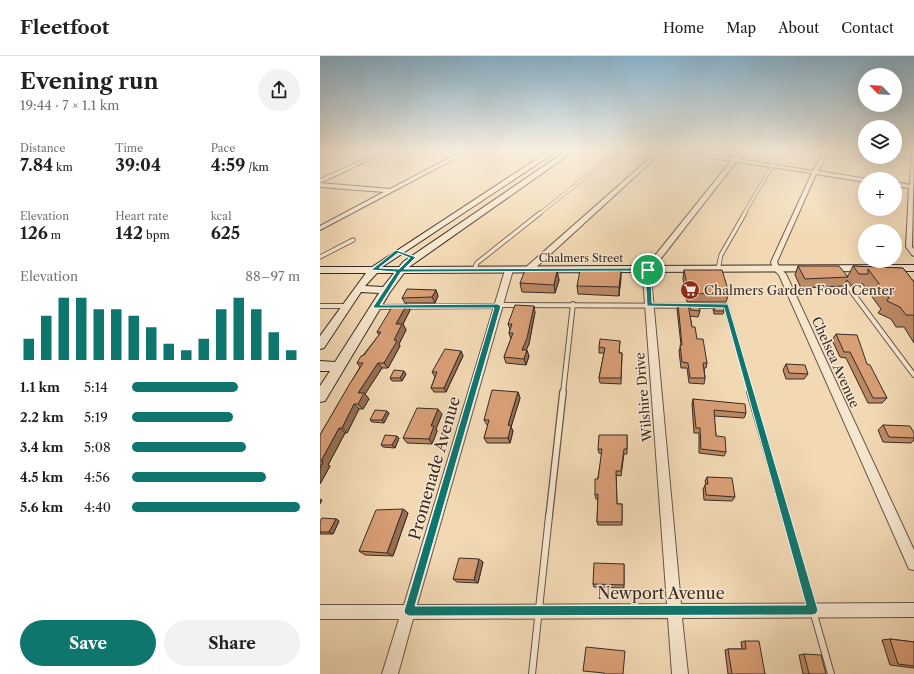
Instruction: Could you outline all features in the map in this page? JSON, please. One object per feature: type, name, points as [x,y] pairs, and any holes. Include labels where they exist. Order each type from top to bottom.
[{"type":"street","points":[[320,228],[412,180]]},
{"type":"street","points":[[320,345],[358,289],[374,270],[397,252],[509,180]]},
{"type":"street","points":[[320,397],[400,270],[414,257],[529,180]]},
{"type":"street","points":[[528,270],[629,180]]},
{"type":"street","points":[[648,270],[719,180]]},
{"type":"street","points":[[777,269],[774,262],[811,180]]},
{"type":"street","points":[[902,185],[914,187],[912,234],[909,247],[914,254]]},
{"type":"street","points":[[320,186],[391,191]]},
{"type":"street","points":[[458,213],[473,218]]},
{"type":"street","points":[[397,252],[414,257]]},
{"type":"street","name":"Chalmers Street","points":[[320,270],[914,268]]},
{"type":"street","name":"Chelsea Avenue","points":[[777,269],[782,274],[914,564]]},
{"type":"street","name":"Promenade Avenue","points":[[390,674],[509,270]]},
{"type":"street","name":"Wilshire Drive","points":[[648,270],[649,305],[680,674]]},
{"type":"street","points":[[358,289],[386,290]]},
{"type":"street","points":[[320,366],[339,367]]},
{"type":"street","name":"Newport Avenue","points":[[320,612],[539,610],[914,610]]},
{"type":"lane","points":[[474,270],[477,263],[582,180]]},
{"type":"lane","points":[[718,269],[721,255],[764,180]]},
{"type":"lane","points":[[320,257],[353,240]]},
{"type":"lane","points":[[834,268],[914,375]]},
{"type":"lane","points":[[532,674],[573,304]]},
{"type":"lane","points":[[376,307],[573,304],[726,306],[831,674]]},
{"type":"lane","points":[[320,306],[346,306]]},
{"type":"building","points":[[798,266],[839,266],[848,277],[805,279]]},
{"type":"building","points":[[853,266],[858,266],[858,268],[903,268],[914,282],[914,316],[906,315],[900,307],[887,301],[889,297],[868,269],[868,274],[859,274]]},
{"type":"building","points":[[525,270],[557,271],[554,285],[520,283]]},
{"type":"building","points":[[580,270],[621,271],[619,287],[577,286]]},
{"type":"building","points":[[684,270],[722,270],[729,293],[689,294]]},
{"type":"building","points":[[407,289],[436,290],[432,297],[402,298]]},
{"type":"building","points":[[407,304],[396,324],[402,324],[394,340],[397,341],[384,363],[378,363],[358,393],[364,393],[358,404],[354,404],[342,428],[339,428],[321,461],[323,461],[320,468],[320,435],[363,363],[357,363],[381,332],[377,332],[392,307]]},
{"type":"building","points":[[678,304],[688,304],[692,327],[695,327],[697,339],[703,339],[707,363],[703,363],[705,378],[690,378],[688,363],[682,362]]},
{"type":"building","points":[[689,304],[699,304],[700,311],[691,310]]},
{"type":"building","points":[[515,305],[534,306],[527,338],[522,350],[527,350],[524,359],[504,357],[513,333],[509,333],[512,324],[508,324]]},
{"type":"building","points":[[714,307],[723,307],[724,311],[715,311]]},
{"type":"building","points":[[836,334],[857,335],[867,364],[870,365],[887,398],[873,398],[850,352],[844,352]]},
{"type":"building","points":[[600,339],[620,341],[619,353],[622,353],[621,378],[599,378],[605,348],[599,347]]},
{"type":"building","points":[[445,349],[461,351],[444,388],[431,388],[437,372],[432,372]]},
{"type":"building","points":[[786,364],[805,365],[808,374],[789,373]]},
{"type":"building","points":[[394,370],[404,371],[400,378],[390,378]]},
{"type":"building","points":[[492,390],[518,392],[508,425],[511,426],[508,438],[484,438],[489,420],[484,420]]},
{"type":"building","points":[[693,399],[745,404],[746,413],[714,410],[716,436],[725,437],[726,452],[701,449],[700,428],[696,428]]},
{"type":"building","points":[[417,408],[438,409],[431,426],[434,426],[429,439],[403,438]]},
{"type":"building","points":[[375,410],[387,411],[382,420],[370,420]]},
{"type":"building","points":[[883,425],[910,426],[914,433],[914,438],[889,437]]},
{"type":"building","points":[[385,435],[397,436],[392,445],[381,445]]},
{"type":"building","points":[[599,435],[627,435],[627,449],[624,449],[621,471],[616,471],[617,504],[622,504],[622,522],[597,522],[598,494],[595,495],[595,479],[598,479],[602,449],[598,449]]},
{"type":"building","points":[[707,477],[732,478],[735,497],[706,495],[705,484],[708,484]]},
{"type":"building","points":[[403,509],[387,553],[359,551],[376,510]]},
{"type":"building","points":[[322,518],[336,519],[329,532],[320,532],[320,521]]},
{"type":"building","points":[[459,558],[479,559],[474,580],[453,579]]},
{"type":"building","points":[[594,563],[624,564],[624,585],[593,584]]},
{"type":"building","points":[[890,639],[914,642],[914,666],[898,664]]},
{"type":"building","points":[[745,641],[759,641],[765,674],[732,674],[728,649],[746,649]]},
{"type":"building","points":[[586,647],[625,651],[623,674],[604,674],[583,671]]},
{"type":"building","points":[[804,654],[821,655],[826,674],[809,674]]},
{"type":"place","name":"Chalmers Garden Food Center","points":[[690,290]]},
{"type":"route","points":[[648,270],[412,271],[400,270],[374,270],[397,252],[414,257],[400,270],[376,307],[498,306],[409,611],[813,610],[726,306],[649,305],[648,270]]}]
